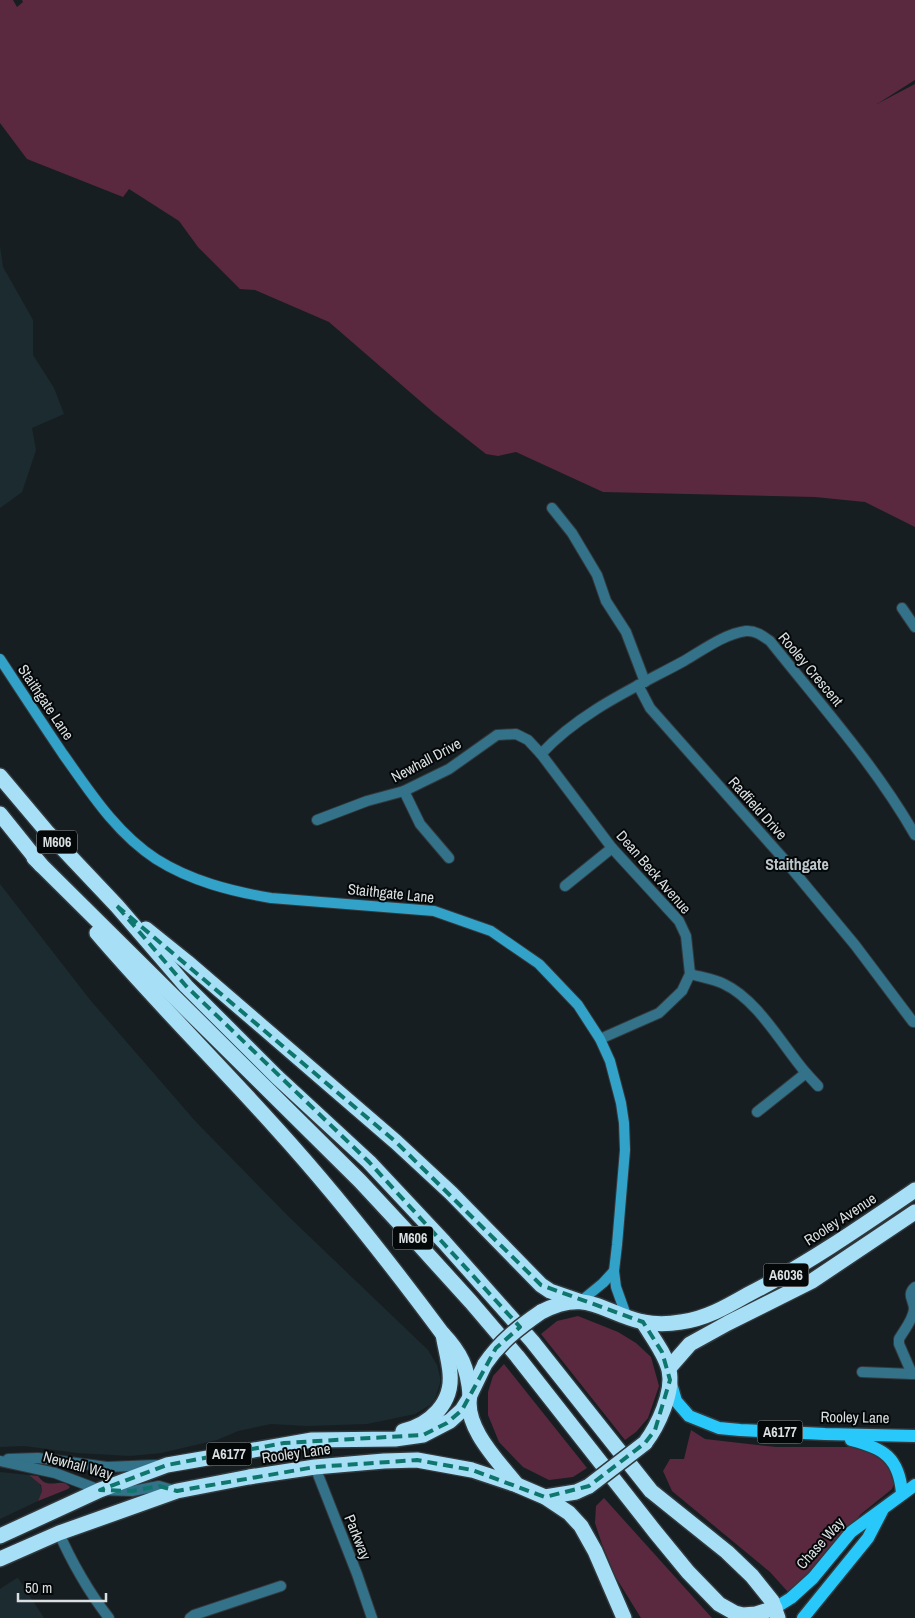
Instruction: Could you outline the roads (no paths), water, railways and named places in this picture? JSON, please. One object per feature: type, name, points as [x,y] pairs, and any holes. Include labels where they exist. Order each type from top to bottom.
[{"type":"highway","name":"M606","points":[[0,776],[48,833],[117,906],[186,986],[277,1077],[369,1162],[444,1242],[532,1341],[651,1491],[727,1552],[764,1588],[777,1613],[739,1614],[727,1610],[713,1598],[688,1572],[656,1533],[511,1350],[471,1302],[413,1238],[360,1181],[34,858]]},
{"type":"highway","name":"M606","points":[[0,814],[34,858],[132,973],[322,1180],[442,1333],[456,1347],[468,1377],[470,1397]]},
{"type":"highway","name":"M606","points":[[117,906],[187,962],[396,1142],[451,1193],[541,1285],[550,1291],[580,1301]]},
{"type":"highway","name":"Rooley Avenue","points":[[643,1322],[682,1322],[694,1320],[717,1311],[792,1271],[915,1190]]},
{"type":"highway","name":"A6036","points":[[670,1374],[690,1344],[812,1281],[915,1212]]},
{"type":"highway","name":"A6177","points":[[624,1618],[595,1551],[581,1526],[568,1513],[545,1497],[518,1485],[477,1433],[472,1419],[470,1397],[485,1364],[502,1343],[541,1312],[560,1305],[580,1301],[592,1303],[643,1322],[662,1352],[670,1374]]},
{"type":"highway","name":"M606","points":[[361,1439],[413,1428],[430,1420],[440,1410],[448,1391],[450,1374],[442,1333]]},
{"type":"highway","points":[[545,1497],[576,1492],[589,1486],[645,1443],[655,1430],[664,1406],[670,1374]]},
{"type":"highway","name":"Rooley Lane","points":[[0,1536],[100,1490],[167,1465],[312,1440],[409,1439],[423,1435],[447,1423],[462,1410],[470,1397]]},
{"type":"highway","name":"Rooley Lane","points":[[0,1559],[59,1533],[177,1491],[315,1467],[417,1460],[472,1470],[518,1485]]},
{"type":"main road","name":"Rooley Lane","points":[[670,1374],[676,1401],[689,1416],[719,1428],[825,1434],[915,1436]]},
{"type":"main road","points":[[825,1434],[867,1444],[889,1456],[896,1466],[902,1493]]},
{"type":"main road","name":"Chase Way","points":[[777,1613],[801,1590],[851,1532],[915,1485]]},
{"type":"main road","points":[[803,1618],[868,1538],[884,1507]]},
{"type":"street","name":"Radfield Drive","points":[[552,508],[572,533],[597,575],[606,601],[626,632],[650,708],[782,857],[914,1022]]},
{"type":"street","points":[[902,608],[915,627]]},
{"type":"street","name":"Rooley Crescent","points":[[541,754],[555,738],[573,724],[642,683],[726,638],[748,631],[760,633],[770,640],[853,743],[915,835]]},
{"type":"street","name":"Staithgate Lane","points":[[0,659],[101,806],[120,828],[155,858],[198,880],[220,888],[247,894],[270,898],[434,911],[491,931],[539,964],[578,1005],[600,1039],[610,1061],[616,1081],[624,1123],[624,1150],[623,1183],[614,1271],[616,1287],[626,1315]]},
{"type":"street","name":"Newhall Drive","points":[[317,820],[367,801],[404,791],[448,769],[497,735],[516,734],[528,740],[541,754]]},
{"type":"street","name":"Dean Beck Avenue","points":[[541,754],[612,848],[679,922],[686,936],[690,974]]},
{"type":"street","points":[[404,791],[420,824],[449,858]]},
{"type":"street","points":[[565,886],[612,848]]},
{"type":"street","points":[[600,1039],[660,1013],[682,991],[690,974],[723,983],[746,998],[818,1086]]},
{"type":"street","points":[[757,1112],[806,1073]]},
{"type":"street","points":[[580,1301],[614,1271]]},
{"type":"street","points":[[862,1372],[914,1374],[899,1344],[899,1340],[913,1313],[914,1306],[910,1291],[915,1287]]},
{"type":"street","name":"Newhall Way","points":[[0,1460],[38,1458],[107,1467],[167,1465]]},
{"type":"street","name":"Newhall Way","points":[[0,1460],[55,1473],[100,1490],[132,1491],[159,1486],[177,1491]]},
{"type":"street","name":"Parkway","points":[[315,1467],[357,1574],[372,1618]]},
{"type":"street","points":[[59,1533],[94,1599],[109,1618]]},
{"type":"street","points":[[192,1616],[281,1586]]},
{"type":"district","name":"Staithgate","points":[[797,864]]}]
